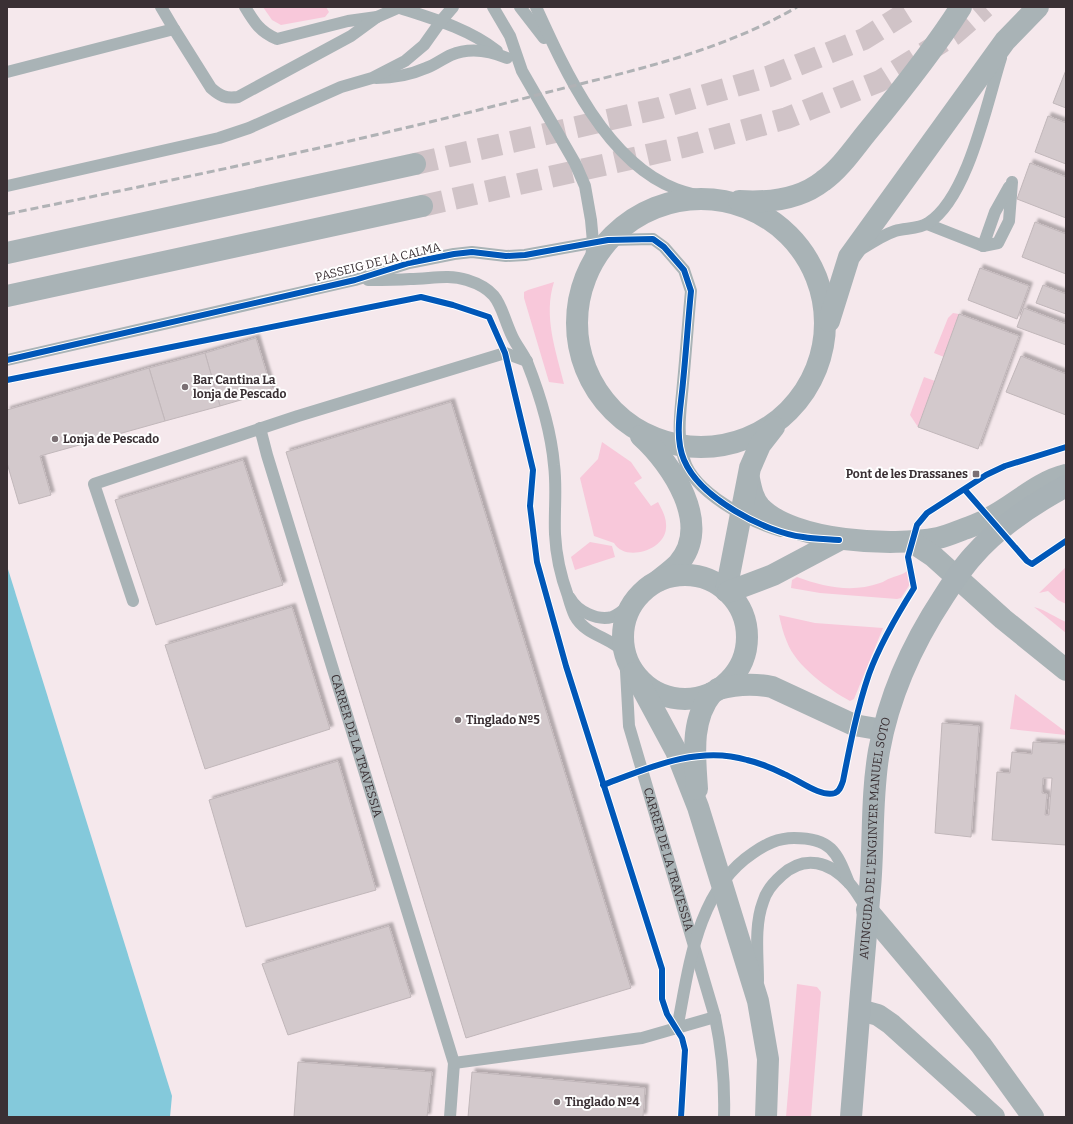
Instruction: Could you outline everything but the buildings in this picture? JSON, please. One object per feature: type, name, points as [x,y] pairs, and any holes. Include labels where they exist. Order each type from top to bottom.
[{"type":"main road","name":"AVINGUDA DE L'ENGINYER MANUEL SOTO","points":[[851,1117],[867,910],[872,806],[883,730],[897,686],[908,657],[927,622],[973,555],[1008,524],[1028,509],[1066,486]]},
{"type":"street","points":[[766,1117],[768,1059],[758,1001],[698,807],[676,751],[634,673],[625,653],[623,632],[626,616],[633,602],[643,590],[678,564],[685,552],[690,536],[691,523],[682,489],[670,467],[653,446],[618,415],[597,390],[583,361],[577,329],[579,297],[600,241],[629,221],[655,207],[682,200],[759,202],[780,200],[801,194],[823,181],[842,162],[905,86],[961,7]]},
{"type":"street","points":[[727,591],[740,514],[749,479],[750,468],[760,445],[798,401],[812,380],[821,358],[825,334],[849,257],[1005,41],[1038,7]]},
{"type":"street","points":[[7,253],[415,164]]},
{"type":"street","points":[[719,200],[762,215],[788,234],[810,263],[823,298],[825,334]]},
{"type":"street","points":[[7,296],[422,206]]},
{"type":"street","points":[[618,415],[644,432],[665,442],[681,445],[720,446],[753,436],[782,418]]},
{"type":"street","points":[[749,479],[753,496],[760,506],[771,516],[785,523],[839,540],[912,542],[939,538],[990,518],[1022,495],[1066,475]]},
{"type":"street","points":[[727,591],[773,575],[839,540]]},
{"type":"street","points":[[912,542],[957,577],[1002,619],[1066,670]]},
{"type":"street","points":[[657,581],[671,576],[685,575],[699,576],[712,581],[727,591],[742,613],[747,634],[745,656],[735,675],[715,691],[705,702],[696,729],[695,757],[698,807]]},
{"type":"street","points":[[634,673],[656,692],[684,700],[699,698],[715,691],[742,684],[757,684],[772,687],[854,725],[883,730]]},
{"type":"street","points":[[867,910],[981,1045],[1033,1117]]},
{"type":"street","points":[[860,1010],[878,1015],[891,1024],[994,1117]]},
{"type":"lane","points":[[162,7],[211,88],[219,95],[228,98],[238,97],[351,36],[377,18],[401,7],[441,21],[475,36],[507,58],[522,71]]},
{"type":"lane","points":[[245,7],[258,28],[266,35],[277,39],[348,21],[377,18]]},
{"type":"lane","points":[[7,186],[219,138],[249,128],[341,87],[372,78],[415,54],[454,7]]},
{"type":"lane","points":[[493,7],[510,36],[522,71],[575,163],[585,186],[591,220],[600,241]]},
{"type":"lane","points":[[520,7],[558,56]]},
{"type":"lane","points":[[536,7],[558,56],[604,133],[620,150],[643,170],[676,189],[719,200]]},
{"type":"lane","points":[[7,72],[174,29]]},
{"type":"lane","points":[[849,257],[869,244],[895,232],[927,224],[944,208],[955,194],[982,126],[1005,41]]},
{"type":"lane","points":[[372,78],[396,78],[417,72],[461,52],[483,50],[507,58]]},
{"type":"lane","points":[[927,224],[983,246]]},
{"type":"lane","name":"PASSEIG DE LA CALMA","points":[[7,360],[355,280],[408,263],[454,254],[472,252],[506,256],[525,255],[600,241],[653,239],[664,247],[684,270],[691,291],[679,433],[684,460],[696,479],[715,497],[740,514],[774,529],[802,537],[839,540]]},
{"type":"lane","points":[[355,280],[412,279],[439,276],[458,277],[481,286],[491,292],[498,300],[512,335],[527,361],[549,432],[555,471],[555,534],[557,556],[574,616],[588,631],[618,645],[625,653]]},
{"type":"lane","points":[[134,601],[94,484],[260,428],[505,354],[527,361]]},
{"type":"lane","name":"CARRER DE LA TRAVESSIA","points":[[260,428],[269,463],[454,1063],[450,1117]]},
{"type":"lane","points":[[565,588],[572,601],[580,609],[590,615],[611,617],[633,602]]},
{"type":"lane","name":"CARRER DE LA TRAVESSIA","points":[[625,653],[629,726],[715,1017],[721,1046],[725,1091],[724,1117]]},
{"type":"lane","points":[[677,1029],[694,944],[705,912],[721,885],[741,861],[766,844],[782,838],[814,839],[832,849],[837,854],[849,883],[867,910]]},
{"type":"lane","points":[[758,1001],[759,918],[763,901],[772,884],[788,870],[804,862],[814,862],[825,865],[849,883]]},
{"type":"lane","points":[[454,1063],[642,1038],[715,1017]]},
{"type":"shaded area","points":[[263,7],[326,7],[329,12],[325,17],[281,25],[272,20]]},
{"type":"shaded area","points":[[554,282],[551,295],[550,321],[554,346],[564,384],[549,382],[524,298],[524,292]]},
{"type":"shaded area","points":[[953,313],[959,314],[944,357],[934,353],[948,318]]},
{"type":"shaded area","points":[[924,377],[935,381],[918,427],[910,415]]},
{"type":"shaded area","points":[[602,442],[631,462],[642,478],[634,483],[651,506],[658,502],[663,511],[666,524],[664,536],[659,543],[652,548],[635,553],[626,552],[619,549],[614,543],[594,536],[580,478],[598,459]]},
{"type":"shaded area","points":[[590,542],[612,546],[615,557],[575,570],[571,557]]},
{"type":"shaded area","points":[[1066,567],[1066,604],[1058,600],[1048,591],[1039,593]]},
{"type":"shaded area","points":[[908,570],[914,578],[901,598],[897,599],[820,593],[791,588],[792,580],[797,577],[817,584],[838,588],[859,588],[881,583]]},
{"type":"shaded area","points":[[1034,607],[1066,622],[1066,633]]},
{"type":"shaded area","points":[[779,615],[815,623],[883,628],[854,699],[850,701],[832,690],[805,668],[791,651],[782,628]]},
{"type":"shaded area","points":[[1015,694],[1066,732],[1066,735],[1010,729]]},
{"type":"shaded area","points":[[797,984],[817,987],[821,992],[811,1117],[786,1117]]},
{"type":"water","points":[[7,566],[172,1096],[170,1117],[7,1117]]},
{"type":"tunnel","points":[[415,164],[660,108],[770,76],[864,39],[915,7]]},
{"type":"tunnel","points":[[422,206],[687,146],[787,118],[880,81],[953,35],[985,7]]},
{"type":"railway","points":[[7,214],[206,173],[405,128],[637,69],[670,60],[735,37],[797,7]]},
{"type":"cycle path","points":[[7,360],[355,280],[409,263],[454,254],[472,252],[506,256],[525,255],[608,240],[653,239],[664,247],[684,270],[691,291],[680,412],[679,442],[684,460],[692,474],[718,500],[752,520],[787,534],[808,538],[839,540]]},
{"type":"cycle path","points":[[7,380],[421,297],[453,305],[489,317],[505,353],[533,470],[530,506],[537,562],[566,666],[662,969],[662,999],[667,1014],[682,1038],[685,1050],[681,1117]]},
{"type":"cycle path","points":[[603,785],[674,760],[710,755],[729,756],[752,761],[789,776],[816,791],[829,794],[837,792],[843,781],[857,714],[869,674],[889,630],[914,588],[908,557],[917,525],[927,513],[986,475],[1005,466],[1066,447]]},
{"type":"cycle path","points":[[965,490],[1027,561],[1032,564],[1066,541]]},
{"type":"place","name":"Bar Cantina La lonja de Pescado","points":[[185,387]]},
{"type":"place","name":"Lonja de Pescado","points":[[55,439]]},
{"type":"place","name":"Pont de les Drassanes","points":[[976,474]]},
{"type":"place","name":"Tinglado Nº5","points":[[458,720]]},
{"type":"place","name":"Tinglado Nº4","points":[[557,1102]]}]
